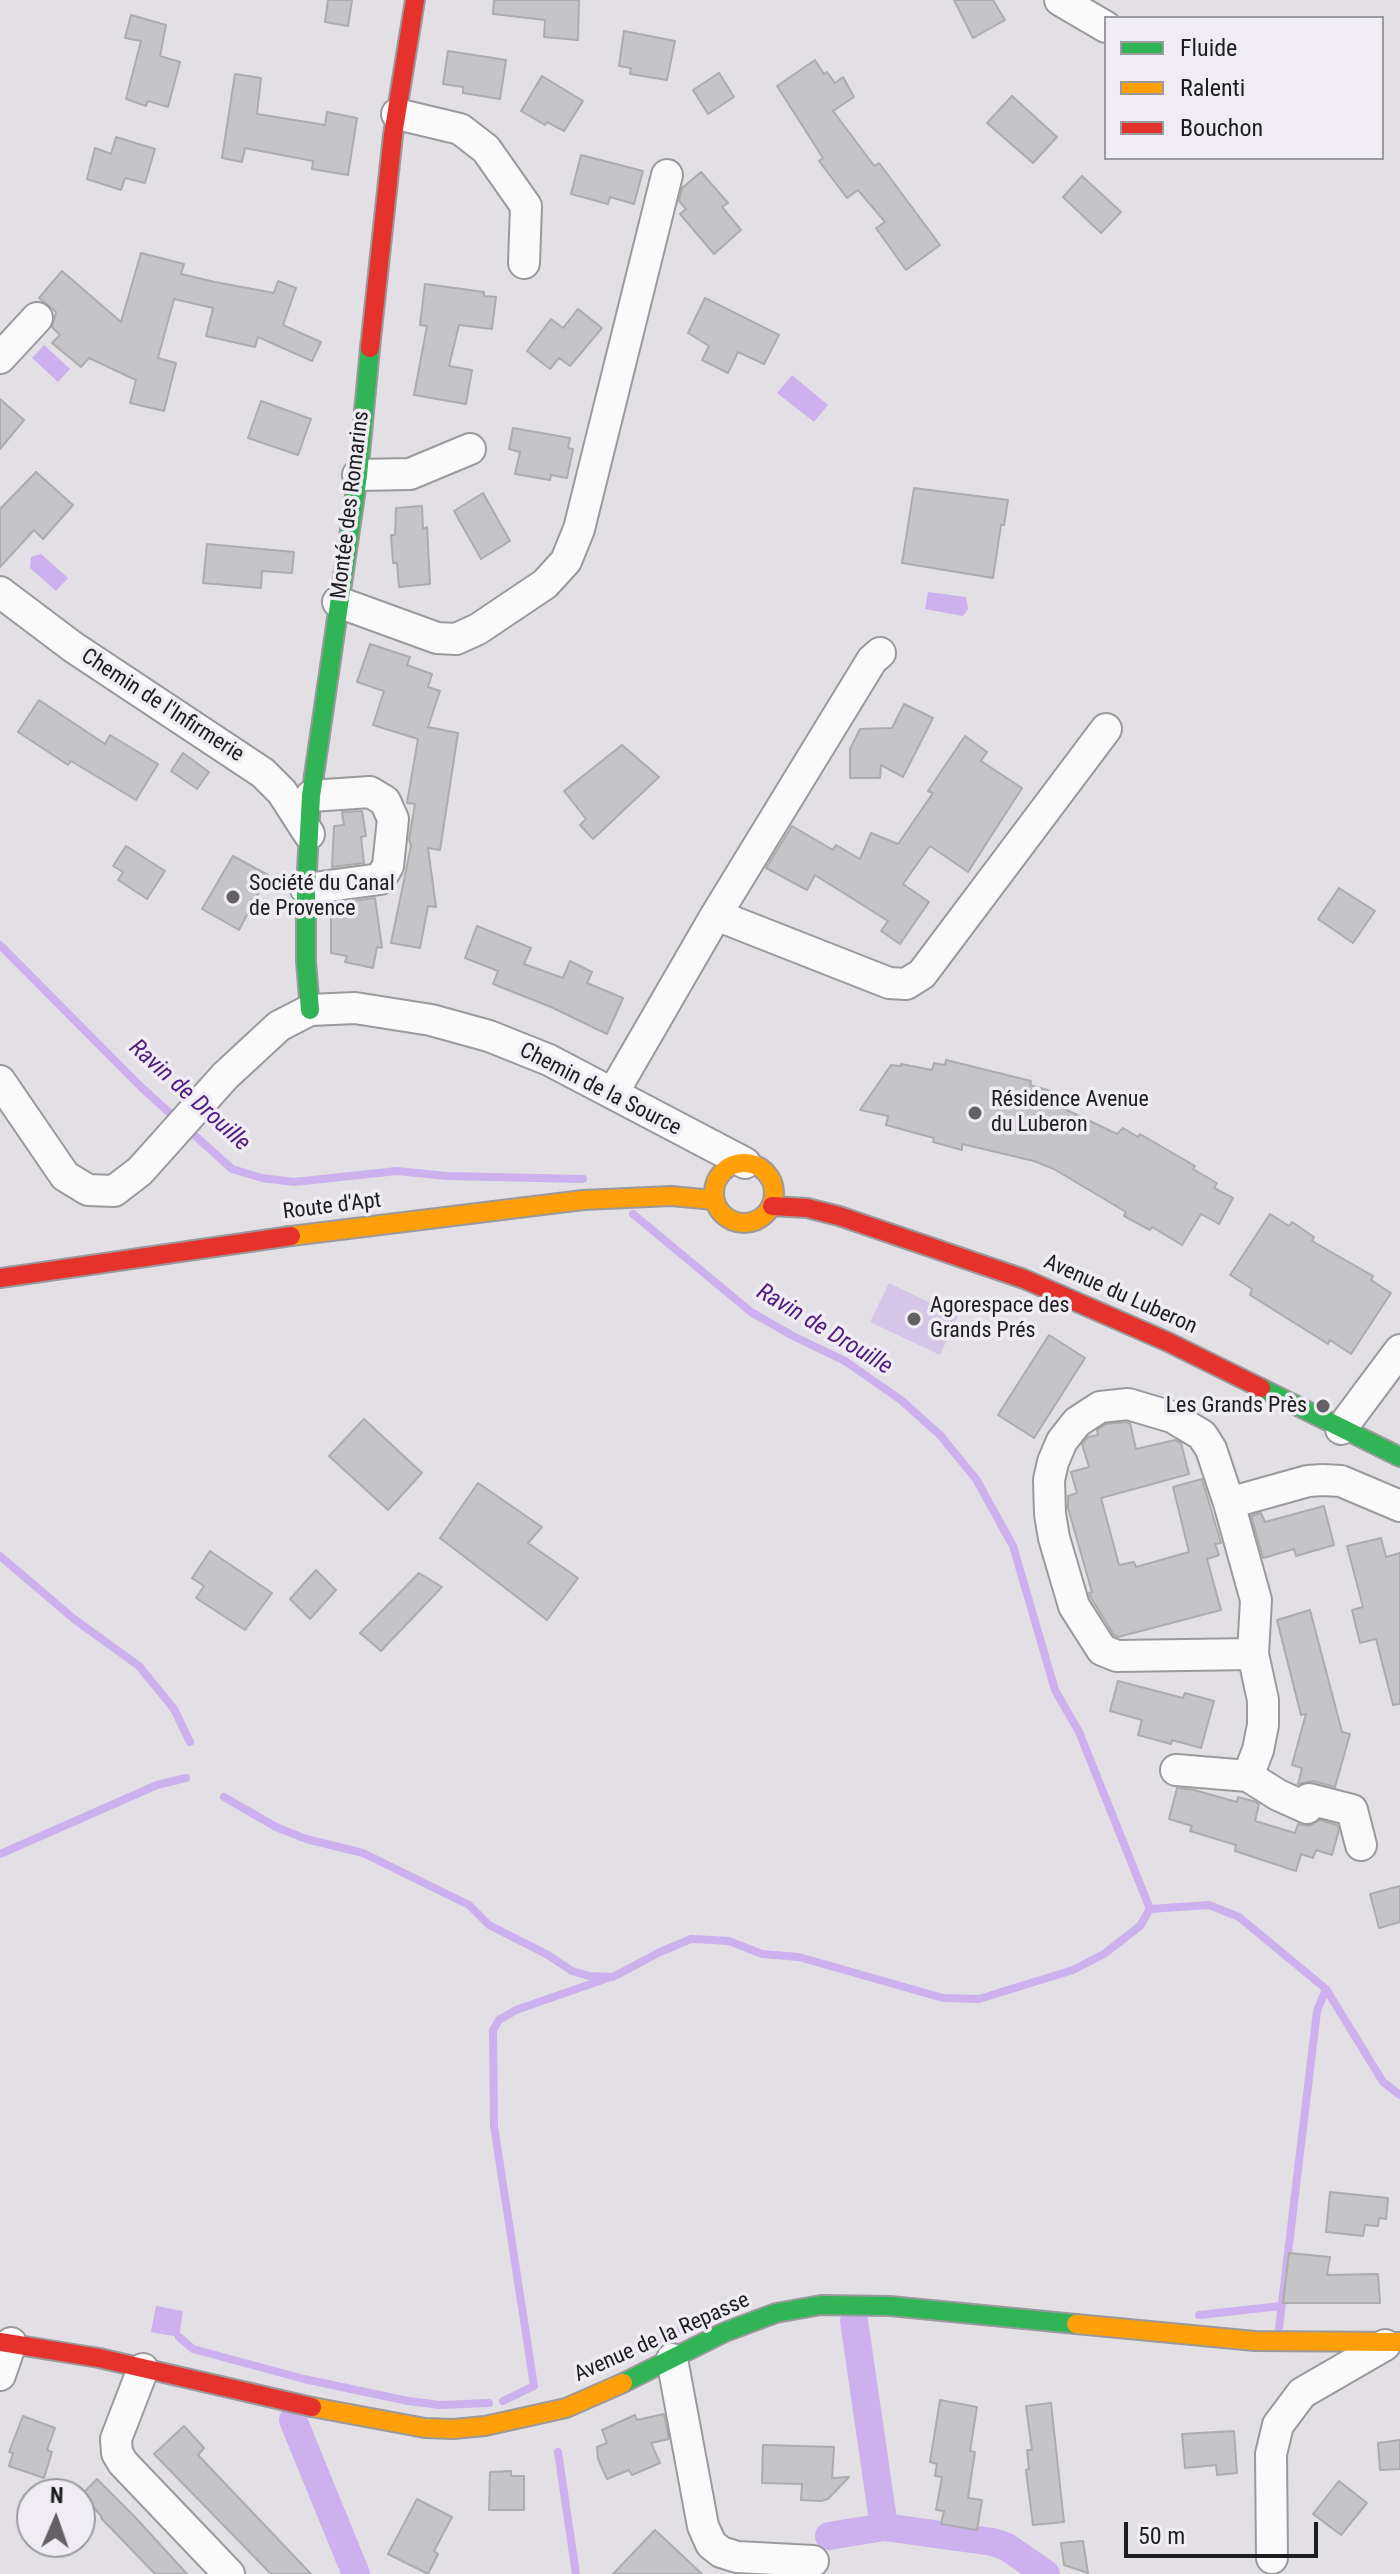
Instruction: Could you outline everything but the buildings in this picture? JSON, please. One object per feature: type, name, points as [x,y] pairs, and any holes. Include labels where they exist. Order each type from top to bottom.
[{"type":"street","name":"Montée des Romarins","points":[[310,1010],[306,889],[311,796],[358,475],[374,295],[415,0]]},
{"type":"street","points":[[1060,0],[1104,26]]},
{"type":"street","points":[[397,114],[460,129],[486,149],[526,206],[524,263]]},
{"type":"street","points":[[338,602],[437,638],[456,639],[478,629],[545,584],[566,561],[579,529],[667,175]]},
{"type":"street","points":[[0,358],[37,318]]},
{"type":"street","points":[[358,475],[410,474],[470,449]]},
{"type":"street","name":"Chemin de l'Infirmerie","points":[[0,592],[73,647],[263,773],[282,792],[309,834]]},
{"type":"street","points":[[613,1093],[716,915],[872,660],[880,653]]},
{"type":"street","points":[[716,915],[889,983],[913,982],[1106,729]]},
{"type":"street","points":[[306,889],[380,879],[386,871],[391,845],[391,811],[378,796],[366,791],[311,796]]},
{"type":"street","name":"Chemin de la Source","points":[[0,1081],[38,1133],[59,1169],[88,1190],[114,1191],[140,1171],[225,1076],[279,1026],[310,1010],[355,1008],[431,1020],[489,1036],[549,1060],[705,1144],[725,1178]]},
{"type":"street","points":[[764,1171],[774,1187],[772,1206],[765,1216],[753,1223],[731,1221],[722,1215],[725,1178],[764,1171]]},
{"type":"street","name":"Route d'Apt","points":[[0,1278],[303,1234],[583,1200],[671,1196],[725,1178]]},
{"type":"street","name":"Avenue du Luberon","points":[[774,1187],[807,1208],[1024,1279],[1144,1331],[1400,1457]]},
{"type":"street","name":"Avenue du Luberon","points":[[772,1206],[807,1208]]},
{"type":"street","points":[[1341,1481],[1354,1435],[1400,1350]]},
{"type":"street","points":[[1248,1776],[1261,1738],[1263,1710],[1253,1654],[1255,1594],[1211,1449],[1202,1435],[1172,1417],[1128,1404],[1100,1407],[1077,1422],[1062,1441],[1053,1462],[1049,1480],[1050,1514],[1074,1606],[1102,1650],[1117,1656],[1253,1654]]},
{"type":"street","points":[[1229,1503],[1308,1481],[1341,1481],[1400,1506]]},
{"type":"street","points":[[1176,1770],[1248,1776],[1307,1808],[1309,1799],[1352,1810],[1361,1845]]},
{"type":"street","name":"Avenue de la Repasse","points":[[6,2342],[99,2358],[352,2416],[425,2428],[453,2429],[485,2426],[566,2408],[725,2332],[801,2307],[838,2305],[962,2312],[1255,2341],[1395,2342]]},
{"type":"street","points":[[0,2375],[6,2342]]},
{"type":"street","points":[[1272,2558],[1271,2454],[1274,2435],[1284,2415],[1295,2399],[1316,2383],[1395,2342]]},
{"type":"street","points":[[672,2359],[703,2526],[711,2544],[731,2556],[813,2561]]},
{"type":"street","points":[[143,2369],[116,2439],[117,2453],[229,2574]]},
{"type":"shaded area","points":[[44,345],[70,369],[58,382],[32,358]]},
{"type":"shaded area","points":[[792,375],[828,405],[814,422],[777,393]]},
{"type":"shaded area","points":[[41,554],[68,578],[56,591],[30,568],[31,557]]},
{"type":"shaded area","points":[[928,592],[966,597],[968,609],[963,616],[925,609]]},
{"type":"shaded area","name":"Agorespace des Grands Prés","points":[[889,1283],[958,1316],[940,1355],[870,1322]]},
{"type":"shaded area","points":[[156,2306],[183,2311],[179,2337],[151,2332]]},
{"type":"waterway","name":"Ravin de Drouille","points":[[0,945],[141,1087],[232,1169],[262,1178],[294,1182],[397,1171],[447,1176],[583,1179]]},
{"type":"waterway","name":"Ravin de Drouille","points":[[633,1214],[751,1312],[845,1361],[901,1400],[940,1435],[976,1479],[1013,1546],[1055,1690],[1079,1732],[1150,1909],[1209,1905],[1239,1917],[1326,1989],[1383,2082],[1400,2095]]},
{"type":"waterway","points":[[0,1556],[74,1619],[139,1666],[174,1709],[190,1742]]},
{"type":"waterway","points":[[0,1854],[157,1785],[186,1778]]},
{"type":"waterway","points":[[224,1797],[276,1827],[306,1839],[363,1853],[469,1905],[489,1925],[572,1971],[589,1976],[613,1977],[691,1939],[729,1941],[762,1954],[799,1957],[943,1998],[979,1999],[1073,1970],[1104,1954],[1140,1926],[1150,1909]]},
{"type":"waterway","points":[[503,2401],[534,2386],[494,2126],[493,2030],[499,2020],[516,2010],[608,1978]]},
{"type":"waterway","points":[[1279,2328],[1317,2011],[1326,1989]]},
{"type":"waterway","points":[[1199,2315],[1281,2306]]},
{"type":"waterway","points":[[591,2369],[700,2321]]},
{"type":"waterway","points":[[854,2321],[884,2527],[993,2542],[1007,2547],[1046,2574]]},
{"type":"waterway","points":[[179,2337],[193,2349],[304,2379],[408,2401],[440,2405],[489,2403]]},
{"type":"waterway","points":[[293,2420],[356,2574]]},
{"type":"waterway","points":[[558,2452],[576,2574]]},
{"type":"waterway","points":[[829,2536],[884,2527]]},
{"type":"traffic: fast","points":[[310,1010],[306,889],[311,796],[358,475],[370,348]]},
{"type":"traffic: fast","points":[[1261,1388],[1400,1457]]},
{"type":"traffic: fast","points":[[623,2383],[725,2332],[776,2313],[821,2305],[890,2306],[1076,2324]]},
{"type":"traffic: slow","points":[[744,1163],[756,1165],[765,1172],[772,1181],[774,1193],[772,1205],[765,1214],[756,1221],[744,1223],[732,1221],[723,1214],[716,1205],[714,1193],[716,1181],[723,1172],[732,1165],[744,1163]]},
{"type":"traffic: slow","points":[[291,1236],[583,1200],[671,1196],[714,1200]]},
{"type":"traffic: slow","points":[[1076,2324],[1255,2341],[1400,2342]]},
{"type":"traffic: slow","points":[[312,2407],[425,2428],[453,2429],[485,2426],[566,2408],[623,2383]]},
{"type":"traffic: jam","points":[[370,348],[393,135],[415,0]]},
{"type":"traffic: jam","points":[[772,1206],[807,1208],[839,1216],[1024,1279],[1168,1342],[1261,1388]]},
{"type":"traffic: jam","points":[[0,1278],[291,1236]]},
{"type":"traffic: jam","points":[[0,2342],[99,2358],[312,2407]]},
{"type":"place","name":"Société du Canal de Provence","points":[[233,897]]},
{"type":"place","name":"Résidence Avenue du Luberon","points":[[975,1113]]},
{"type":"place","name":"Agorespace des Grands Prés","points":[[914,1319]]},
{"type":"place","name":"Les Grands Près","points":[[1323,1406]]}]
